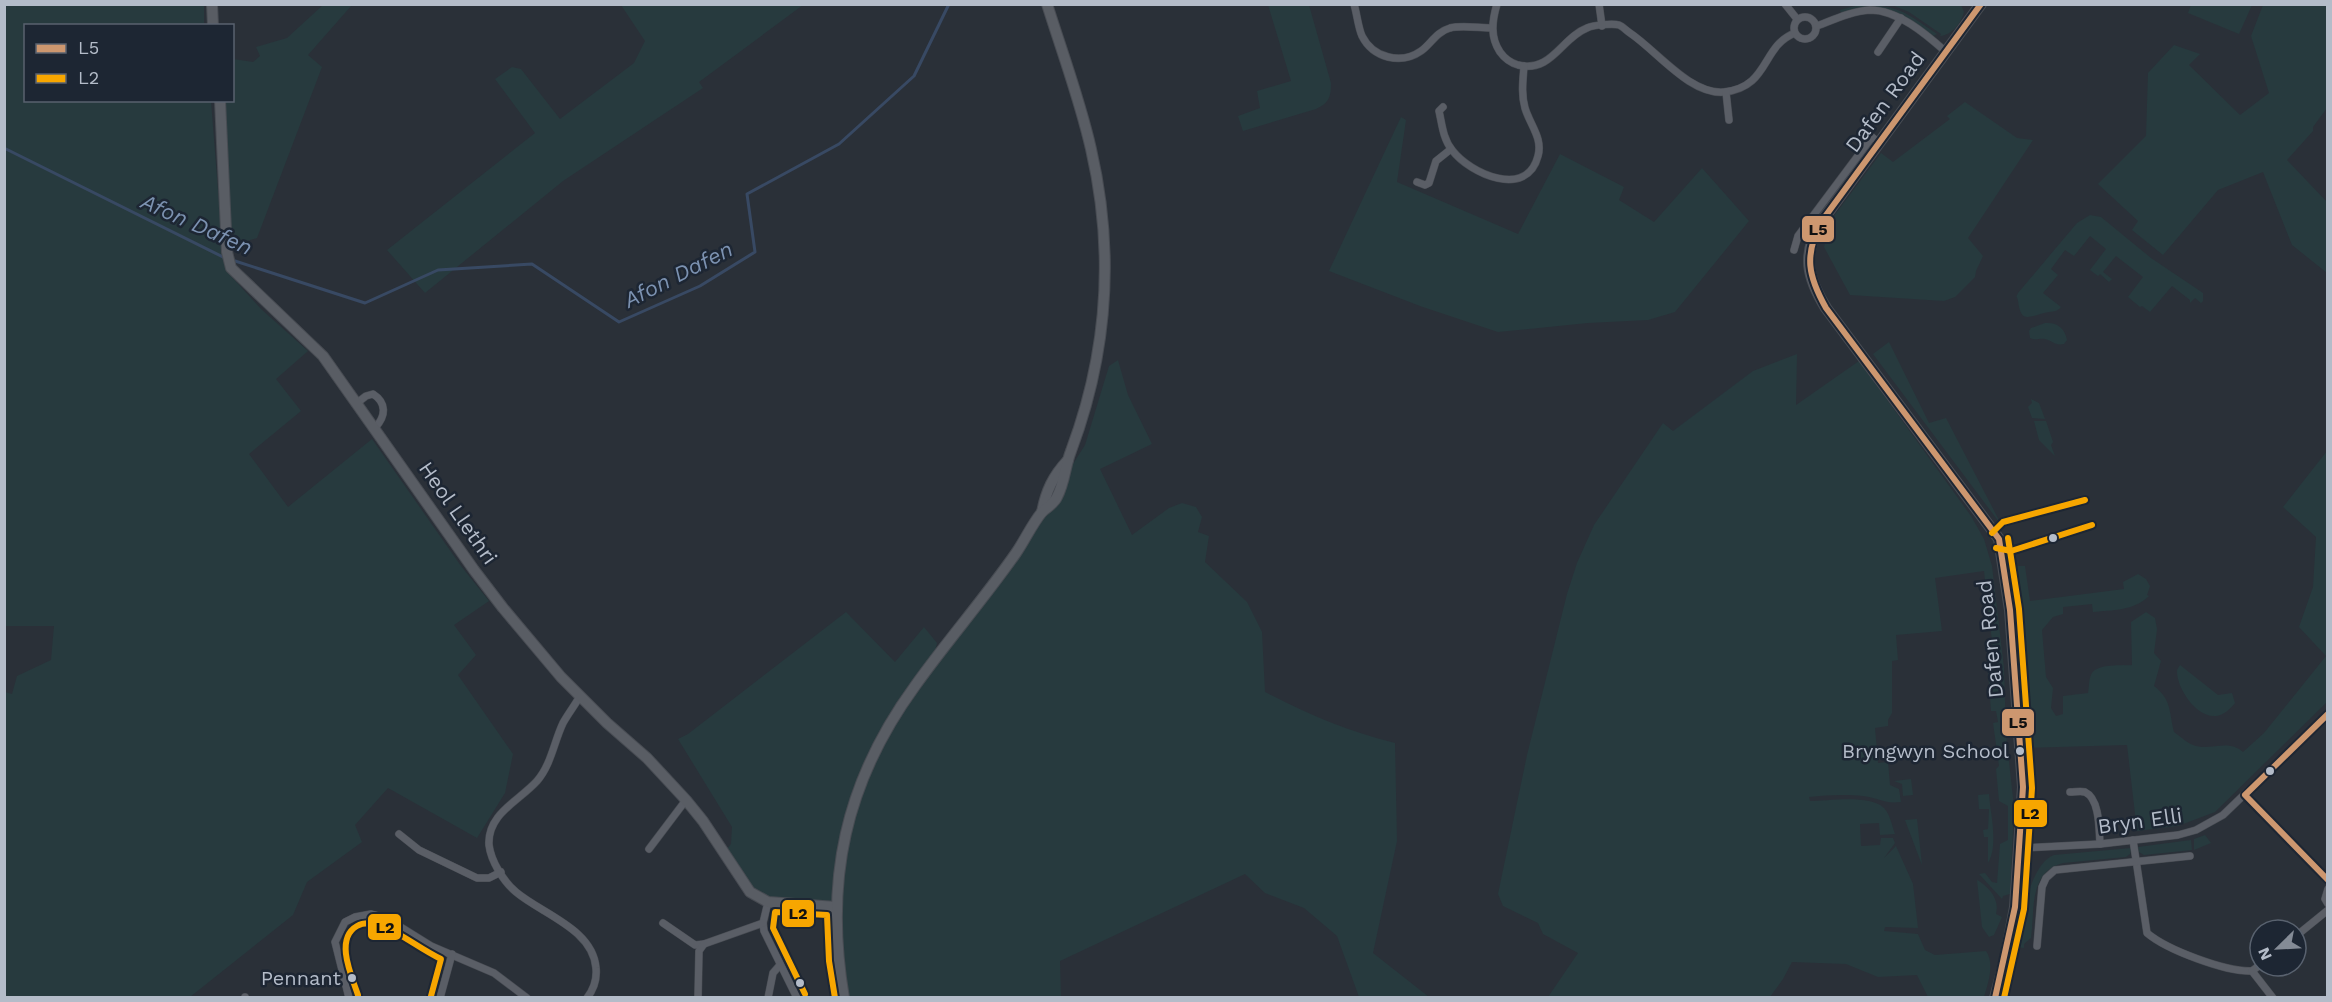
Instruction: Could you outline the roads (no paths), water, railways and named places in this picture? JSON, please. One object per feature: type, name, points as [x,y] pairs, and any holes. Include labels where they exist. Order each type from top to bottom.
[{"type":"street","points":[[212,4],[213,24]]},
{"type":"street","points":[[844,998],[838,961],[836,907],[847,822],[861,780],[913,688],[996,582],[1042,513],[1050,485],[1068,460],[1088,401],[1099,354],[1106,271],[1103,208],[1091,147],[1047,4]]},
{"type":"street","points":[[1354,4],[1361,33],[1375,51],[1386,57],[1401,59],[1413,55],[1450,28],[1491,28]]},
{"type":"street","points":[[1497,4],[1491,28],[1500,51],[1511,63],[1530,67],[1548,60],[1587,27],[1618,25],[1640,39],[1692,84],[1715,92],[1726,92],[1751,83],[1759,76],[1774,50],[1795,33]]},
{"type":"street","points":[[1599,4],[1602,26]]},
{"type":"street","points":[[1785,4],[1797,19]]},
{"type":"street","name":"Dafen Road","points":[[1976,6],[1946,52],[1821,222],[1813,236],[1809,252],[1812,284],[1826,308],[1998,539],[2010,610],[2023,787],[2015,907],[1995,998]]},
{"type":"street","points":[[1797,19],[1794,26],[1795,33],[1800,38],[1807,39],[1813,36],[1817,26],[1853,13],[1870,10],[1886,12],[1901,18],[1946,52]]},
{"type":"street","points":[[1797,19],[1807,16],[1814,20],[1817,26]]},
{"type":"street","points":[[1878,52],[1901,18]]},
{"type":"street","points":[[1443,107],[1439,111],[1445,138],[1451,149],[1467,164],[1489,176],[1511,181],[1525,175],[1534,168],[1539,154],[1538,138],[1525,108],[1522,88],[1524,66]]},
{"type":"street","points":[[1726,92],[1729,120]]},
{"type":"street","name":"Heol Llethri","points":[[220,102],[227,252],[231,268],[323,356],[474,570],[540,653],[580,696],[647,758],[686,800],[703,821],[750,892],[768,902]]},
{"type":"street","points":[[1794,250],[1798,236],[1872,137],[1879,143]]},
{"type":"street","points":[[1417,182],[1425,185],[1429,183],[1436,161],[1451,149]]},
{"type":"street","points":[[357,403],[366,396],[374,394],[380,398],[385,406],[383,416],[375,428]]},
{"type":"street","points":[[580,696],[565,720],[549,761],[537,781],[499,815],[490,831],[491,856],[506,883],[578,934],[595,957],[597,978],[587,998]]},
{"type":"street","name":"Bryn Elli","points":[[2020,848],[2100,844],[2178,835],[2196,830],[2223,815],[2328,714]]},
{"type":"street","points":[[2070,792],[2084,791],[2092,797],[2096,808],[2100,844]]},
{"type":"street","points":[[2245,795],[2328,881]]},
{"type":"street","points":[[650,849],[686,800]]},
{"type":"street","points":[[399,834],[419,850],[477,878],[489,878],[501,872]]},
{"type":"street","points":[[2133,840],[2147,933],[2159,944],[2214,964],[2239,971],[2248,971]]},
{"type":"street","points":[[2037,946],[2042,887],[2046,878],[2055,870],[2190,856]]},
{"type":"street","points":[[2328,889],[2325,899],[2328,904]]},
{"type":"street","points":[[797,998],[764,931],[763,923],[768,902],[836,907]]},
{"type":"street","points":[[2308,926],[2328,910]]},
{"type":"street","points":[[349,998],[335,942],[345,922],[355,917],[371,914],[386,918],[431,946],[494,973],[527,998]]},
{"type":"street","points":[[663,923],[696,945],[763,923]]},
{"type":"street","points":[[698,998],[699,951],[704,944]]},
{"type":"street","points":[[440,998],[452,954]]},
{"type":"street","points":[[768,998],[773,973],[780,965]]},
{"type":"street","points":[[2257,978],[2273,998]]},
{"type":"waterway","name":"Afon Dafen","points":[[232,260],[365,303],[438,270],[532,264],[619,322],[700,286],[755,252],[747,194],[839,144],[914,76],[949,4]]},
{"type":"waterway","name":"Afon Dafen","points":[[4,148],[225,258]]},
{"type":"place","name":"Bryngwyn School","points":[[2020,751]]},
{"type":"place","name":"Pennant","points":[[352,978]]}]
